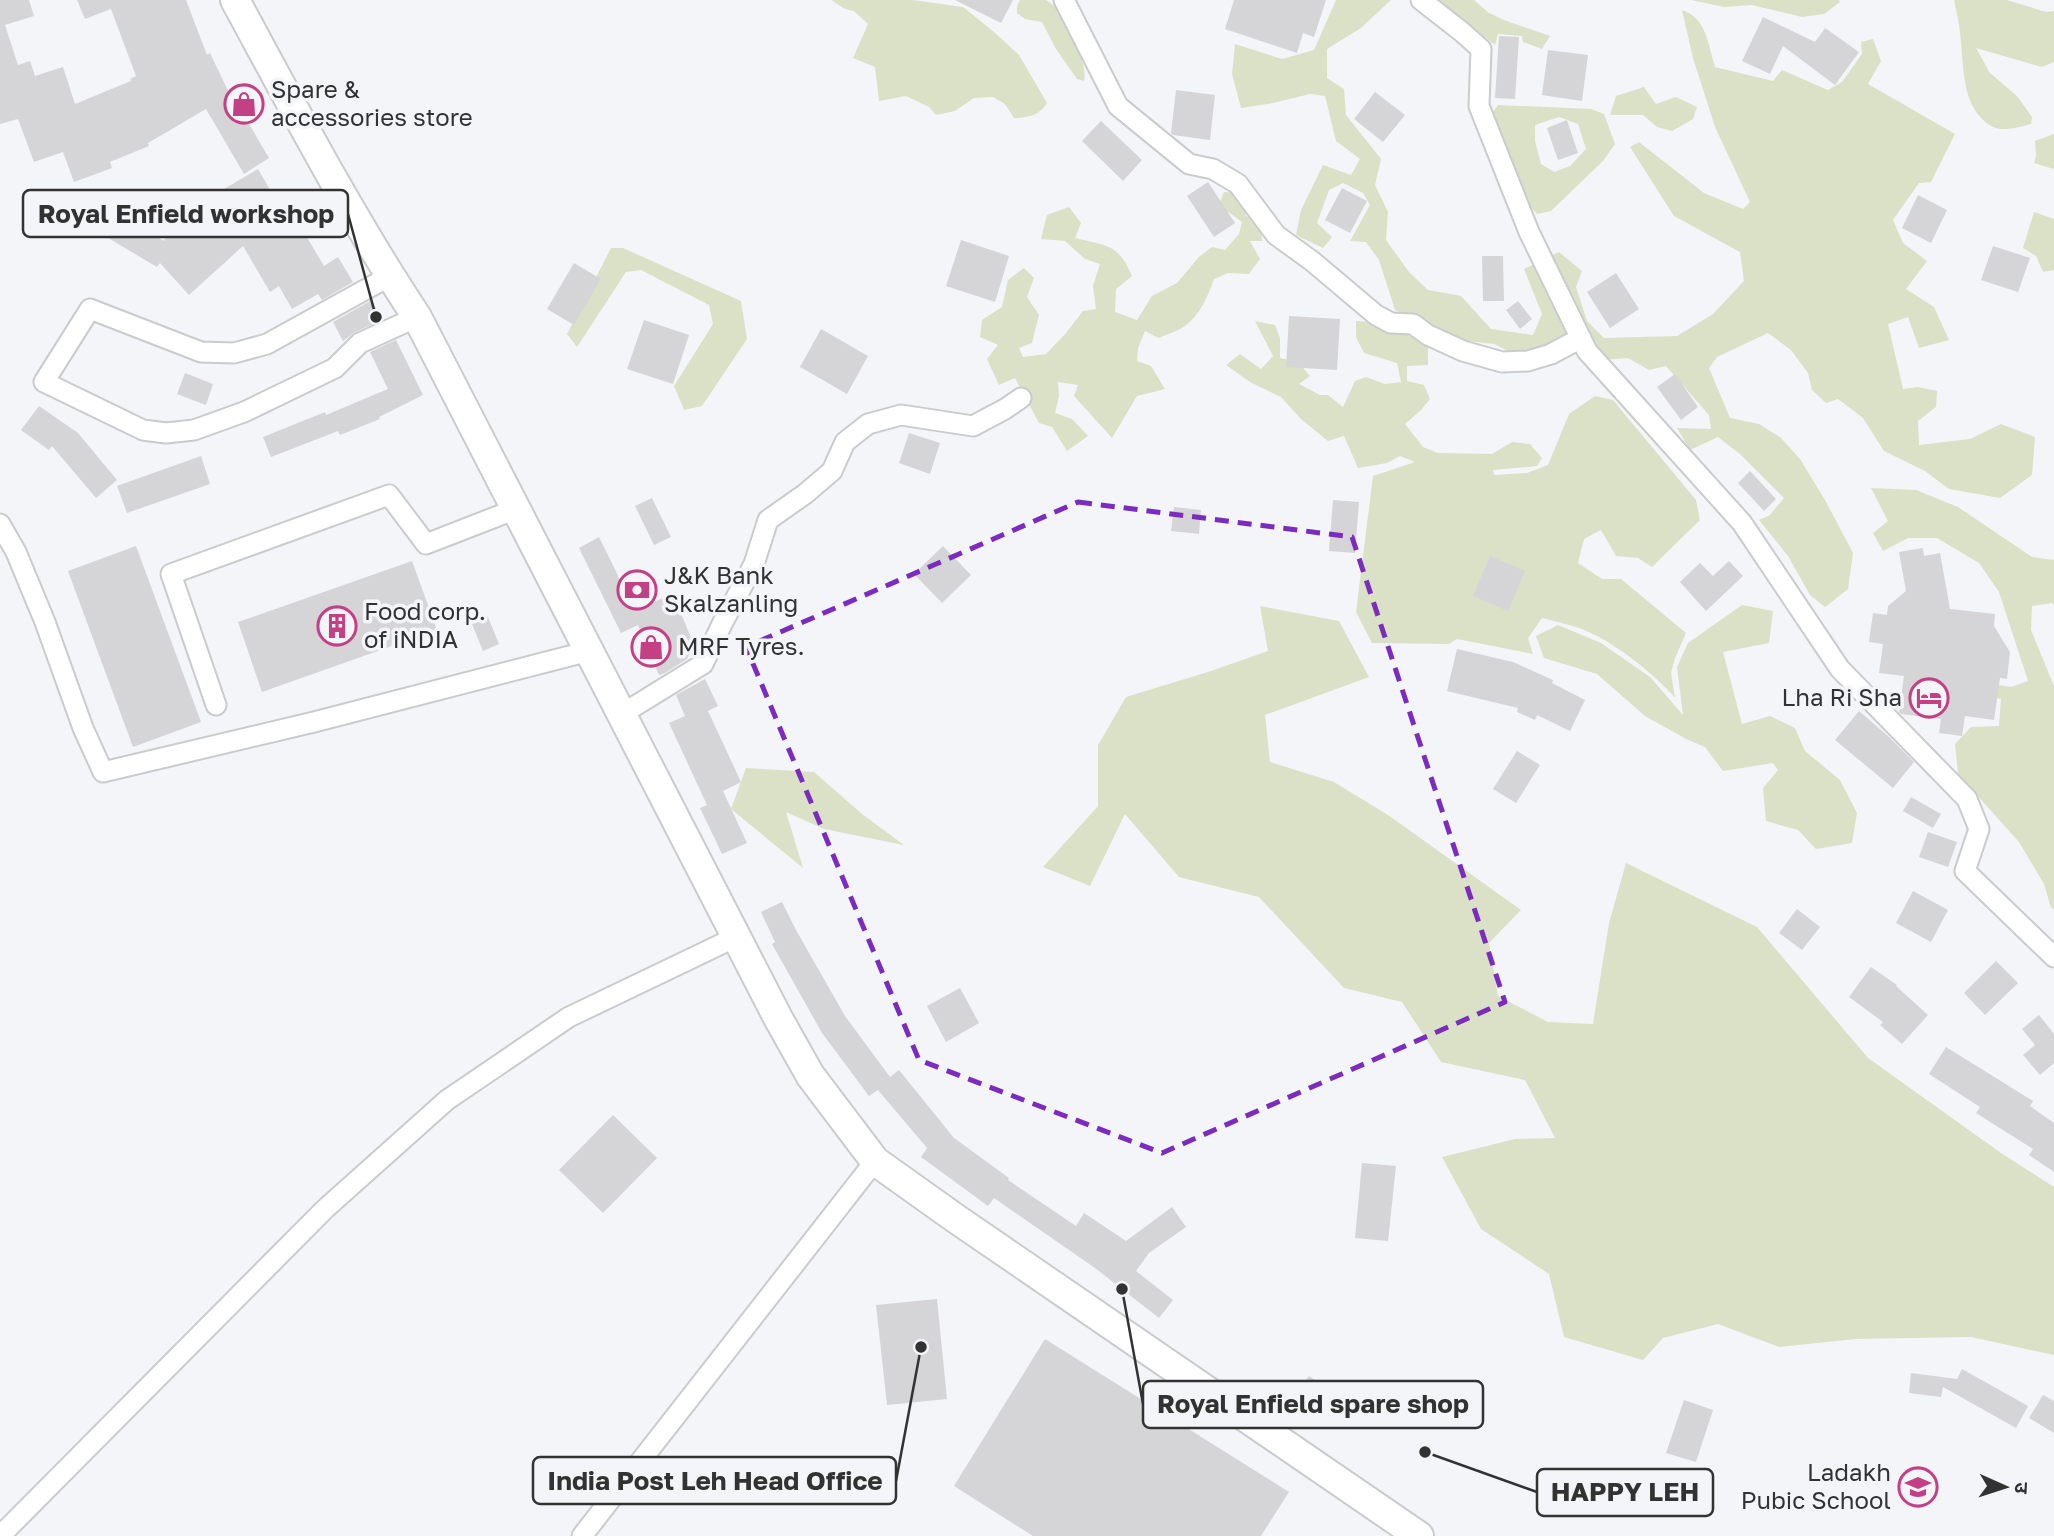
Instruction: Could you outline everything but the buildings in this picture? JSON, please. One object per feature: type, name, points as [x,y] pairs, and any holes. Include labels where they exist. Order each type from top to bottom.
[{"type":"highway","points":[[235,0],[307,133],[390,276],[417,317],[736,937],[810,1075],[875,1161],[1419,1536]]},
{"type":"street","points":[[1064,0],[1118,106],[1189,164],[1213,169],[1238,184],[1276,235],[1376,315],[1391,323],[1413,324],[1428,335],[1463,351],[1502,362],[1528,360],[1551,354],[1581,338]]},
{"type":"street","points":[[1421,0],[1481,49],[1479,106],[1529,232],[1587,351],[1742,523],[1840,668],[1967,799],[1979,829],[1965,871],[2054,957]]},
{"type":"street","points":[[390,276],[267,344],[234,353],[201,352],[90,309],[44,382],[143,430],[166,433],[194,430],[244,412],[335,368],[360,343],[417,317]]},
{"type":"street","points":[[622,714],[703,664],[754,564],[768,520],[832,471],[845,442],[868,424],[901,415],[973,425],[1021,398]]},
{"type":"street","points":[[216,705],[172,574],[389,495],[426,544],[516,509]]},
{"type":"street","points":[[0,524],[16,552],[45,622],[83,728],[103,772],[589,651]]},
{"type":"street","points":[[0,1536],[325,1209],[447,1100],[569,1017],[736,937]]},
{"type":"street","points":[[582,1536],[875,1161]]},
{"type":"highlighted area","points":[[1078,502],[1352,537],[1505,1002],[1162,1153],[919,1060],[746,647]]},
{"type":"green space","points":[[831,0],[913,0],[963,7],[1019,55],[1047,103],[1033,115],[1014,118],[1005,104],[993,97],[974,98],[955,111],[936,115],[929,107],[906,96],[879,101],[875,67],[853,58],[868,24],[854,11]]},
{"type":"green space","points":[[1020,0],[1046,0],[1061,14],[1078,47],[1084,66],[1084,81],[1077,79],[1056,49],[1042,22],[1025,19],[1017,13]]},
{"type":"green space","points":[[1336,0],[1391,0],[1361,28],[1327,49],[1327,78],[1344,89],[1346,115],[1381,159],[1375,185],[1388,212],[1386,240],[1409,272],[1428,290],[1461,296],[1491,329],[1533,335],[1542,314],[1524,269],[1559,252],[1582,271],[1576,287],[1587,321],[1604,338],[1677,336],[1713,314],[1744,281],[1740,252],[1674,216],[1630,147],[1639,142],[1704,193],[1743,209],[1750,202],[1715,127],[1693,58],[1682,10],[1697,19],[1702,26],[1715,67],[1773,81],[1782,70],[1828,90],[1842,82],[1862,54],[1861,42],[1873,39],[1881,61],[1868,84],[1955,134],[1931,182],[1919,183],[1893,220],[1903,243],[1927,261],[1906,289],[1934,307],[1949,340],[1919,348],[1908,317],[1888,324],[1903,389],[1918,387],[1937,391],[1936,407],[1918,421],[1919,445],[1970,439],[2001,424],[2035,437],[2032,475],[2000,498],[1949,489],[1925,471],[1884,451],[1863,418],[1838,399],[1826,403],[1812,390],[1808,373],[1791,350],[1768,333],[1717,357],[1709,368],[1730,418],[1759,424],[1781,438],[1800,459],[1853,553],[1848,589],[1825,607],[1810,595],[1788,556],[1759,520],[1770,515],[1784,498],[1741,455],[1718,437],[1690,450],[1677,428],[1711,429],[1709,415],[1666,366],[1649,370],[1628,358],[1601,360],[1590,347],[1546,347],[1515,354],[1494,344],[1467,341],[1437,332],[1395,310],[1379,260],[1366,242],[1350,241],[1370,205],[1363,193],[1343,183],[1329,190],[1317,223],[1332,237],[1323,248],[1296,235],[1301,210],[1323,165],[1351,175],[1360,159],[1336,141],[1325,96],[1310,94],[1241,108],[1232,74],[1235,44],[1282,59],[1314,50]]},
{"type":"green space","points":[[1439,0],[1474,0],[1489,13],[1550,36],[1542,49],[1523,42],[1522,36],[1498,34],[1495,45]]},
{"type":"green space","points":[[1691,0],[1840,2],[1824,14],[1802,17],[1752,5],[1724,7]]},
{"type":"green space","points":[[1954,0],[2007,0],[2046,12],[2054,11],[2054,62],[2042,67],[1976,48],[1990,73],[2017,96],[2032,117],[2031,124],[2002,129],[1993,127],[1974,109],[1963,71],[1960,28]]},
{"type":"green space","points":[[1644,87],[1656,104],[1676,97],[1697,107],[1693,119],[1672,131],[1657,127],[1643,115],[1610,115],[1616,96]]},
{"type":"green space","points":[[1498,105],[1591,109],[1604,114],[1615,144],[1603,161],[1551,211],[1537,214],[1523,198],[1493,112]],"holes":[[[1559,117],[1578,124],[1586,149],[1570,166],[1554,172],[1541,164],[1535,141],[1535,125]]]},
{"type":"green space","points":[[2054,134],[2054,169],[2034,163],[2035,141]]},
{"type":"green space","points":[[1224,192],[1237,193],[1250,210],[1245,215],[1261,224],[1262,241],[1250,241],[1260,259],[1249,274],[1228,273],[1214,279],[1199,311],[1182,328],[1159,338],[1145,331],[1138,348],[1137,361],[1151,366],[1165,389],[1137,396],[1112,438],[1074,396],[1078,385],[1058,382],[1059,396],[1055,413],[1072,419],[1088,436],[1067,451],[1052,427],[1039,423],[1015,378],[999,385],[987,359],[998,345],[980,337],[982,320],[1002,307],[1008,280],[1024,268],[1034,278],[1027,297],[1039,315],[1032,343],[1019,348],[1023,357],[1046,354],[1083,311],[1096,309],[1093,286],[1100,264],[1085,259],[1065,241],[1041,239],[1047,215],[1069,207],[1081,223],[1075,238],[1110,248],[1122,257],[1127,265],[1132,276],[1116,289],[1115,312],[1137,320],[1152,296],[1177,283],[1199,257],[1212,247],[1225,250],[1239,234],[1242,222],[1219,205]]},
{"type":"green space","points":[[2034,212],[2054,219],[2054,270],[2043,272],[2036,256],[2023,248]]},
{"type":"green space","points":[[611,248],[623,248],[741,301],[747,339],[702,406],[684,410],[674,386],[713,324],[709,305],[641,270],[626,272],[577,347],[567,334]]},
{"type":"green space","points":[[1255,321],[1275,325],[1280,338],[1280,358],[1298,362],[1310,376],[1299,384],[1320,395],[1328,395],[1343,407],[1355,381],[1366,377],[1385,384],[1401,382],[1397,363],[1364,353],[1356,337],[1356,321],[1373,322],[1428,342],[1428,365],[1407,366],[1407,381],[1424,385],[1430,399],[1405,424],[1423,447],[1438,453],[1492,454],[1512,442],[1530,444],[1542,458],[1537,466],[1493,470],[1494,475],[1527,473],[1548,465],[1569,414],[1595,396],[1613,400],[1696,500],[1700,520],[1652,567],[1638,558],[1616,556],[1601,530],[1584,539],[1578,563],[1602,579],[1621,579],[1686,633],[1671,673],[1675,698],[1644,668],[1604,640],[1579,628],[1542,618],[1528,638],[1533,654],[1457,639],[1449,644],[1372,643],[1356,612],[1373,476],[1415,462],[1400,456],[1387,463],[1358,468],[1344,436],[1328,441],[1301,419],[1281,397],[1250,382],[1226,365],[1240,354],[1261,369],[1273,356]]},
{"type":"green space","points":[[1871,488],[1916,490],[1958,507],[2032,557],[2054,560],[2054,605],[2032,606],[2031,630],[2054,686],[2054,909],[2051,908],[2044,884],[2019,842],[1958,774],[1955,744],[1971,727],[1999,726],[2001,699],[1964,690],[1973,681],[2011,687],[2028,681],[1999,592],[1979,563],[1937,538],[1908,538],[1883,551],[1873,533],[1888,521]]},
{"type":"green space","points":[[1742,605],[1773,611],[1769,643],[1723,652],[1742,724],[1770,716],[1795,728],[1805,751],[1840,780],[1857,813],[1852,843],[1816,849],[1798,830],[1766,821],[1763,788],[1778,770],[1773,763],[1723,771],[1705,747],[1645,716],[1597,674],[1544,658],[1536,636],[1558,625],[1601,643],[1650,677],[1683,715],[1677,667],[1688,643]]},
{"type":"green space","points":[[1260,606],[1339,621],[1369,677],[1265,715],[1270,762],[1334,782],[1388,815],[1521,910],[1489,943],[1498,996],[1548,1022],[1593,1024],[1609,923],[1626,863],[1757,927],[1868,1058],[2001,1153],[2054,1187],[2054,1355],[1971,1337],[1855,1339],[1779,1347],[1718,1324],[1663,1338],[1643,1360],[1564,1337],[1549,1274],[1481,1229],[1442,1157],[1515,1139],[1555,1138],[1525,1080],[1441,1062],[1402,1002],[1344,988],[1259,897],[1179,877],[1125,814],[1090,886],[1043,867],[1098,806],[1098,745],[1126,697],[1268,651]]},
{"type":"green space","points":[[746,768],[814,772],[862,814],[904,845],[824,829],[786,812],[803,868],[731,809]]},
{"type":"place","name":"Spare & accessories store","points":[[244,104]]},
{"type":"place","name":"Royal Enfield workshop","points":[[376,317]]},
{"type":"place","name":"J&K Bank Skalzanling","points":[[637,590]]},
{"type":"place","name":"Food corp. of iNDIA","points":[[337,626]]},
{"type":"place","name":"MRF Tyres.","points":[[651,647]]},
{"type":"place","name":"Lha Ri Sha","points":[[1929,698]]},
{"type":"place","name":"Royal Enfield spare shop","points":[[1122,1289]]},
{"type":"place","name":"India Post Leh Head Office","points":[[921,1347]]},
{"type":"place","name":"HAPPY LEH","points":[[1425,1452]]},
{"type":"place","name":"Ladakh Pubic School","points":[[1918,1487]]}]
